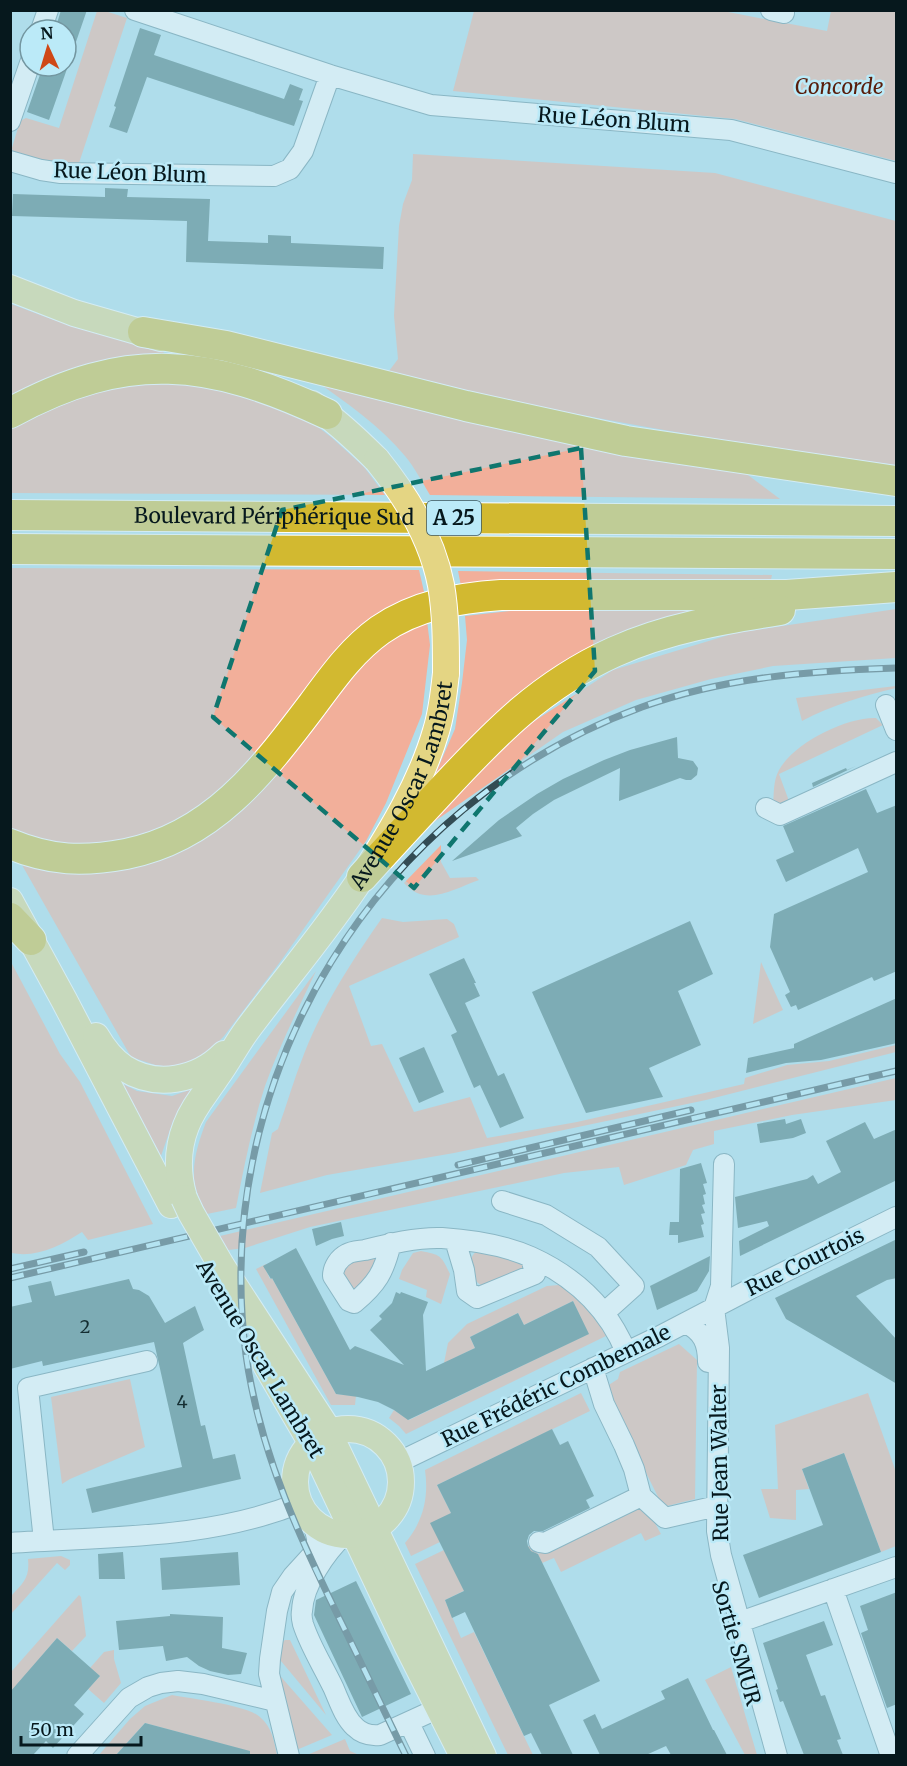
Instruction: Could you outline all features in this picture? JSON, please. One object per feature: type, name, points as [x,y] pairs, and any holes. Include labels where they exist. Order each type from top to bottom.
[{"type":"highway","points":[[143,332],[226,346],[466,406],[626,441],[897,481]]},
{"type":"highway","points":[[10,413],[79,381],[116,373],[157,368],[200,370],[224,375],[276,392],[327,414]]},
{"type":"highway","name":"Boulevard Périphérique Sud","points":[[10,515],[897,521]]},
{"type":"highway","name":"A 25","points":[[10,549],[897,555]]},
{"type":"highway","points":[[10,844],[56,858],[79,860],[131,853],[161,844],[184,833],[224,807],[265,765],[339,668],[366,641],[400,618],[440,603],[470,597],[501,595],[787,595],[897,587]]},
{"type":"highway","points":[[362,877],[509,720],[548,690],[592,663],[638,642],[720,619],[897,595]]},
{"type":"highway","points":[[10,918],[31,940]]},
{"type":"main road","name":"Avenue Oscar Lambret","points":[[10,288],[67,310],[243,365],[288,389],[327,414],[352,435],[396,484],[424,533],[436,563],[441,586],[446,673],[444,698],[436,731],[420,773],[399,815],[362,877],[245,1032],[195,1108],[179,1148],[178,1202]]},
{"type":"main road","name":"Avenue Oscar Lambret","points":[[10,901],[178,1202],[191,1213],[214,1269],[309,1399],[320,1439],[357,1533],[408,1647],[463,1755]]},
{"type":"main road","name":"Avenue Oscar Lambret","points":[[64,1000],[88,1023],[110,1056],[135,1074],[154,1078],[168,1080],[197,1074],[210,1066],[245,1032]]},
{"type":"main road","points":[[351,1430],[373,1436],[385,1445],[397,1463],[401,1485],[398,1500],[391,1514],[380,1525],[357,1533],[330,1532],[306,1512],[295,1484],[301,1459],[320,1439],[351,1430]]},
{"type":"main road","name":"Avenue Oscar Lambret","points":[[357,1533],[483,1755]]},
{"type":"street","name":"Rue Léon Blum","points":[[135,10],[330,75],[431,105],[731,130],[897,173]]},
{"type":"street","points":[[771,10],[784,13],[784,10]]},
{"type":"street","name":"Rue Léon Blum","points":[[10,161],[61,173],[273,176],[290,169],[303,152],[330,75]]},
{"type":"street","points":[[10,121],[25,78]]},
{"type":"street","points":[[886,705],[897,730]]},
{"type":"street","points":[[766,808],[780,814],[897,762]]},
{"type":"street","name":"Rue Jean Walter","points":[[724,1164],[721,1286],[714,1308],[719,1348],[712,1507],[719,1543],[777,1755]]},
{"type":"street","points":[[502,1201],[546,1215],[598,1247],[634,1286],[604,1313]]},
{"type":"street","name":"Rue Courtois","points":[[714,1308],[897,1217]]},
{"type":"street","points":[[392,1243],[440,1238],[490,1244],[531,1257],[577,1283],[604,1313],[626,1352]]},
{"type":"street","points":[[455,1240],[464,1270],[467,1291],[477,1298],[536,1274],[531,1257]]},
{"type":"street","name":"Rue Frédéric Combemale","points":[[397,1463],[714,1308]]},
{"type":"street","name":"Sortie SMUR","points":[[686,1323],[697,1329],[705,1340],[708,1355],[712,1507],[707,1537],[709,1548],[768,1755]]},
{"type":"street","points":[[44,1541],[19,1388],[147,1361]]},
{"type":"street","points":[[593,1368],[603,1404],[634,1469],[641,1496],[665,1518],[712,1507]]},
{"type":"street","points":[[538,1542],[545,1543],[641,1496]]},
{"type":"street","points":[[10,1543],[187,1531],[231,1524],[271,1514],[306,1512],[317,1541],[316,1550],[285,1586],[279,1604],[270,1659],[269,1674],[289,1755]]},
{"type":"street","points":[[357,1533],[331,1547],[314,1576],[306,1593],[302,1614],[304,1627],[346,1715],[361,1732],[370,1736],[380,1735],[439,1708]]},
{"type":"street","points":[[10,1556],[10,1561]]},
{"type":"street","points":[[740,1622],[897,1567]]},
{"type":"street","points":[[833,1589],[891,1755]]},
{"type":"street","points":[[77,1755],[129,1698],[147,1687],[161,1683],[178,1680],[275,1701]]},
{"type":"street","points":[[410,1723],[425,1755]]},
{"type":"highlighted area","points":[[581,448],[595,671],[414,888],[213,717],[282,510]]},
{"type":"green space","points":[[97,11],[105,11],[127,18],[79,163],[55,164],[13,152],[12,148],[20,121],[26,118],[59,128],[75,78],[78,78],[78,70]]},
{"type":"green space","name":"Concorde","points":[[474,11],[723,11],[827,31],[831,11],[896,11],[896,161],[735,119],[453,91]]},
{"type":"green space","points":[[413,154],[715,173],[896,221],[896,465],[656,429],[513,401],[389,371],[398,359],[394,316],[399,226],[403,204],[412,180]]},
{"type":"green space","points":[[11,304],[54,320],[164,352],[160,357],[11,399]]},
{"type":"green space","points":[[177,375],[301,414],[364,467],[385,495],[11,493],[11,423],[67,393]]},
{"type":"green space","points":[[314,380],[744,472],[780,499],[430,495],[409,461],[385,435]]},
{"type":"green space","points":[[11,568],[419,570],[425,596],[326,665],[302,694],[271,741],[194,815],[143,838],[84,848],[11,834]]},
{"type":"green space","points":[[458,571],[772,575],[770,584],[461,586]]},
{"type":"green space","points":[[717,607],[595,646],[521,691],[461,753],[434,777],[455,729],[467,640],[465,616],[511,611]]},
{"type":"green space","points":[[896,609],[896,658],[773,666],[711,679],[636,700],[563,732],[425,828],[516,733],[613,670],[735,633]]},
{"type":"green space","points":[[427,621],[430,645],[422,714],[386,803],[366,841],[280,962],[224,1036],[207,1054],[188,1063],[172,1067],[155,1065],[131,1057],[22,865],[49,872],[85,873],[174,852],[385,641]]},
{"type":"green space","points":[[896,686],[896,688],[836,706],[802,721],[796,698]]},
{"type":"green space","points":[[876,718],[883,725],[779,774],[789,801],[773,807],[777,774],[796,750],[808,741],[836,727],[850,722]]},
{"type":"green space","points":[[441,845],[441,862],[450,878],[476,877],[479,880],[440,894],[421,894],[412,890],[404,883]]},
{"type":"green space","points":[[382,918],[403,922],[447,919],[454,924],[459,937],[349,986],[371,1046],[382,1044],[414,1112],[470,1097],[487,1138],[577,1122],[744,1084],[745,1078],[787,1065],[829,1061],[896,1045],[896,1052],[706,1100],[454,1153],[327,1175],[260,1193],[272,1133],[278,1129],[312,1036],[339,984]]},
{"type":"green space","points":[[11,962],[60,1054],[80,1082],[153,1224],[88,1240],[82,1232],[48,1250],[30,1254],[11,1253]]},
{"type":"green space","points":[[761,962],[783,1010],[753,1024]]},
{"type":"green space","points":[[316,971],[265,1086],[252,1131],[236,1208],[207,1214],[198,1195],[194,1175],[198,1148],[206,1122]]},
{"type":"green space","points":[[896,1078],[896,1100],[792,1115],[714,1131],[714,1144],[693,1150],[686,1165],[624,1185],[619,1167],[564,1173],[310,1227],[245,1248],[228,1250],[220,1236]]},
{"type":"green space","points":[[123,1084],[137,1091],[172,1096],[195,1088],[173,1121],[161,1156]]},
{"type":"green space","points":[[486,1248],[529,1266],[486,1287],[483,1286],[473,1276],[471,1258],[476,1252]]},
{"type":"green space","points":[[421,1251],[440,1257],[450,1274],[441,1304],[426,1297],[427,1290],[399,1279],[413,1253]]},
{"type":"green space","points":[[375,1256],[379,1258],[360,1292],[354,1289],[341,1272],[346,1263]]},
{"type":"green space","points":[[266,1264],[265,1268],[270,1279],[272,1278],[336,1394],[356,1396],[355,1405],[331,1405],[256,1269]]},
{"type":"green space","points":[[559,1285],[581,1300],[608,1335],[406,1434],[389,1418],[394,1410],[409,1420],[588,1334],[573,1301],[524,1325],[518,1313],[470,1337],[475,1348],[444,1363],[448,1343],[467,1324],[547,1286]]},
{"type":"green space","points":[[679,1344],[697,1360],[695,1499],[663,1507],[604,1388],[618,1379],[620,1372]]},
{"type":"green space","points":[[130,1379],[145,1447],[62,1484],[51,1397]]},
{"type":"green space","points":[[581,1393],[590,1411],[437,1485],[451,1513],[440,1542],[411,1556],[405,1543],[416,1527],[423,1509],[426,1490],[425,1470]]},
{"type":"green space","points":[[868,1393],[896,1472],[896,1546],[881,1552],[844,1453],[802,1469],[809,1489],[796,1490],[796,1520],[770,1518],[761,1489],[778,1489],[775,1425]]},
{"type":"green space","points":[[642,1508],[651,1516],[661,1534],[645,1541],[641,1533],[561,1572],[554,1558],[542,1563],[538,1555],[445,1600],[461,1638],[474,1632],[533,1755],[508,1755],[415,1564],[444,1550],[479,1571],[533,1544],[538,1554],[632,1509]]},
{"type":"green space","points":[[61,1556],[70,1560],[70,1565],[65,1570],[57,1563],[11,1614],[11,1596],[27,1576],[28,1559]]},
{"type":"green space","points":[[79,1595],[86,1636],[72,1651],[57,1638],[11,1692],[11,1672]]},
{"type":"green space","points":[[285,1640],[290,1640],[326,1715],[276,1655],[278,1645]]},
{"type":"green space","points":[[114,1650],[114,1659],[121,1683],[104,1703],[88,1689],[100,1676],[90,1668],[104,1652]]},
{"type":"green space","points":[[731,1667],[757,1755],[745,1755],[705,1680]]},
{"type":"green space","points":[[275,1670],[332,1735],[294,1751]]},
{"type":"green space","points":[[172,1695],[244,1709],[260,1717],[270,1730],[277,1755],[248,1755],[248,1751],[145,1723],[116,1755],[98,1756],[130,1719],[145,1706]]},
{"type":"green space","points":[[345,1739],[350,1751],[359,1755],[307,1755]]},
{"type":"building","points":[[61,10],[87,10],[78,36],[78,18],[59,18]]},
{"type":"building","points":[[140,28],[161,35],[154,55],[284,99],[290,84],[303,89],[299,100],[303,101],[294,126],[147,77],[127,133],[109,127]]},
{"type":"building","points":[[39,78],[64,78],[49,120],[27,112]]},
{"type":"building","points":[[105,188],[128,189],[127,197],[210,199],[208,241],[268,243],[268,235],[291,236],[291,243],[384,247],[383,269],[186,262],[187,221],[12,216],[13,194],[105,197]]},
{"type":"building","points":[[677,737],[678,758],[693,761],[698,768],[697,775],[691,780],[680,778],[619,801],[620,768],[554,800],[533,814],[516,828],[522,836],[452,861],[499,820],[563,779],[630,750]]},
{"type":"building","points":[[856,766],[813,787],[812,783]]},
{"type":"building","points":[[866,789],[877,813],[897,805],[897,971],[874,981],[872,977],[798,1010],[796,1005],[791,1007],[785,995],[790,992],[770,947],[774,914],[868,872],[858,848],[786,882],[776,860],[794,852],[783,826]]},
{"type":"building","points":[[690,921],[713,974],[678,991],[701,1045],[649,1068],[663,1097],[586,1113],[532,992]]},
{"type":"building","points":[[464,958],[480,996],[465,1003],[498,1076],[504,1073],[524,1118],[500,1128],[480,1085],[474,1088],[451,1035],[457,1032],[429,974]]},
{"type":"building","points":[[897,998],[897,1043],[821,1060],[786,1063],[746,1073],[748,1058],[794,1048],[794,1044]]},
{"type":"building","points":[[424,1047],[444,1092],[419,1103],[399,1058]]},
{"type":"building","points":[[785,1119],[786,1124],[801,1119],[806,1133],[793,1138],[760,1143],[757,1124]]},
{"type":"building","points":[[865,1122],[874,1139],[897,1129],[897,1180],[740,1256],[739,1241],[769,1226],[767,1221],[738,1228],[735,1197],[807,1179],[813,1175],[818,1184],[841,1172],[826,1141]]},
{"type":"building","points":[[701,1163],[707,1183],[703,1184],[706,1194],[703,1195],[705,1204],[702,1205],[705,1213],[701,1214],[704,1237],[678,1243],[678,1235],[669,1235],[670,1222],[679,1222],[680,1169]]},
{"type":"building","points":[[341,1222],[344,1236],[316,1246],[312,1229]]},
{"type":"building","points":[[897,1239],[897,1278],[887,1280],[856,1296],[897,1340],[897,1384],[786,1319],[775,1298]]},
{"type":"building","points":[[296,1248],[350,1350],[355,1346],[404,1365],[370,1330],[382,1319],[379,1316],[392,1303],[396,1292],[428,1302],[423,1315],[426,1371],[475,1348],[470,1337],[518,1313],[524,1325],[573,1301],[589,1334],[408,1420],[378,1402],[336,1394],[272,1278],[263,1266]]},
{"type":"building","points":[[710,1256],[709,1271],[697,1291],[657,1310],[650,1286]]},
{"type":"building","points":[[129,1279],[133,1289],[149,1296],[165,1323],[195,1306],[204,1330],[183,1343],[201,1426],[205,1425],[213,1459],[235,1454],[241,1479],[92,1513],[86,1489],[182,1467],[154,1342],[43,1366],[42,1361],[10,1369],[10,1307],[32,1302],[28,1286],[51,1281],[55,1296]]},
{"type":"building","points":[[552,1429],[560,1445],[568,1441],[594,1496],[586,1500],[590,1508],[543,1531],[534,1531],[529,1535],[527,1541],[531,1551],[538,1554],[600,1681],[549,1705],[573,1755],[542,1755],[531,1733],[524,1736],[465,1612],[452,1618],[445,1600],[464,1591],[430,1523],[451,1513],[437,1485]]},
{"type":"building","points":[[844,1453],[881,1552],[759,1598],[743,1555],[823,1525],[802,1469]]},
{"type":"building","points":[[123,1552],[125,1579],[99,1579],[98,1554]]},
{"type":"building","points":[[238,1552],[240,1585],[162,1590],[160,1558]]},
{"type":"building","points":[[356,1581],[411,1694],[362,1717],[314,1615],[316,1600]]},
{"type":"building","points":[[897,1592],[897,1704],[887,1708],[861,1633],[868,1630],[860,1606]]},
{"type":"building","points":[[170,1614],[223,1617],[222,1648],[247,1653],[241,1674],[228,1675],[210,1671],[187,1657],[166,1661],[163,1646],[119,1650],[116,1621],[170,1616]]},
{"type":"building","points":[[824,1621],[833,1645],[806,1655],[821,1696],[825,1695],[841,1739],[837,1740],[843,1755],[804,1755],[783,1701],[780,1702],[763,1643]]},
{"type":"building","points":[[57,1638],[100,1676],[74,1705],[84,1714],[53,1748],[46,1741],[33,1755],[10,1755],[10,1692]]},
{"type":"building","points":[[688,1678],[727,1755],[671,1755],[666,1746],[646,1755],[600,1755],[583,1720],[595,1714],[602,1729],[665,1699],[661,1691]]},
{"type":"building","points":[[145,1723],[250,1751],[250,1755],[116,1755]]},
{"type":"railway","points":[[406,1756],[314,1565],[285,1498],[261,1428],[246,1355],[242,1251],[255,1149],[285,1052],[331,962],[391,880],[464,809],[548,751],[642,707],[705,689],[768,677],[896,668]]},
{"type":"railway","points":[[10,1278],[896,1071]]},
{"type":"railway","points":[[458,1165],[691,1110]]},
{"type":"railway","points":[[10,1269],[84,1252]]}]
